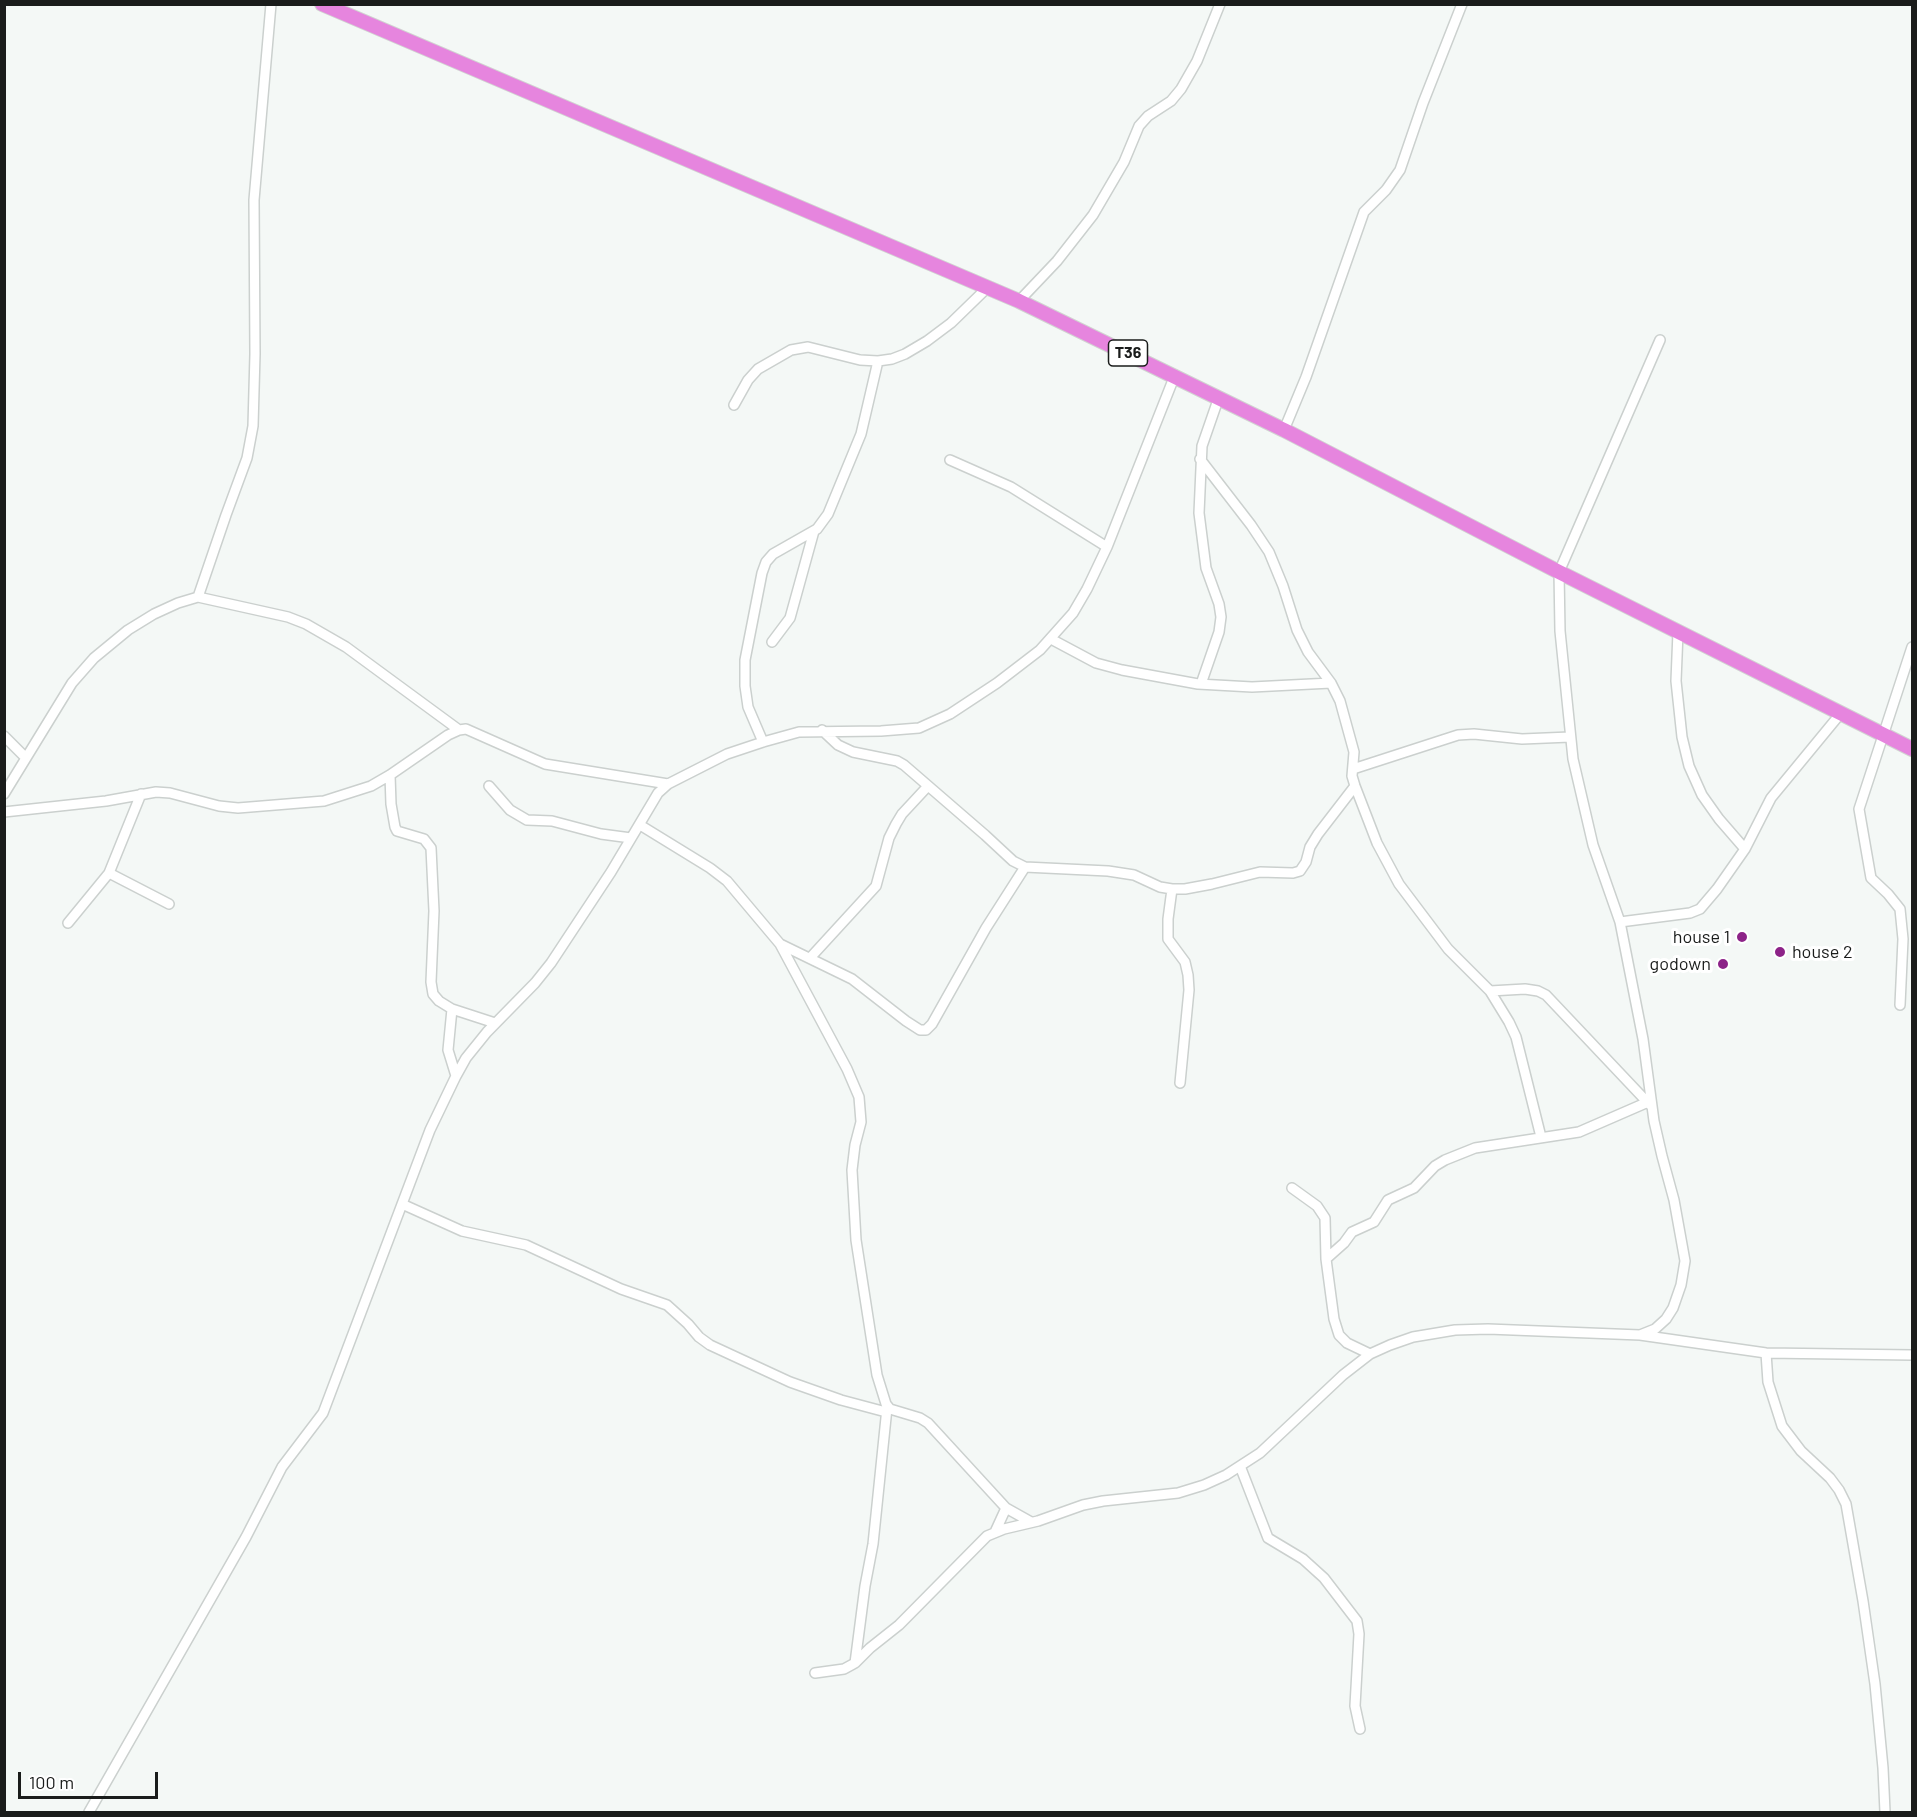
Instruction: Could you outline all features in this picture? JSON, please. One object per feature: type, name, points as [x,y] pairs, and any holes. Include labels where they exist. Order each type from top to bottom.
[{"type":"highway","name":"T36","points":[[322,4],[1018,301],[1219,397],[1559,572],[1912,749]]},
{"type":"street","points":[[198,597],[248,458],[253,426],[254,200],[271,4]]},
{"type":"street","points":[[1018,301],[1057,261],[1093,215],[1124,162],[1139,126],[1148,116],[1171,101],[1181,88],[1197,61],[1220,4]]},
{"type":"street","points":[[1284,430],[1306,377],[1364,212],[1386,190],[1400,170],[1423,103],[1462,4]]},
{"type":"street","points":[[734,405],[748,380],[758,369],[791,350],[807,347],[849,358],[878,361],[892,359],[916,349],[951,322],[987,288]]},
{"type":"street","points":[[1640,1335],[1655,1329],[1666,1319],[1673,1308],[1681,1285],[1685,1261],[1674,1200],[1650,1104],[1643,1039],[1620,922],[1593,845],[1573,759],[1560,631],[1559,572],[1660,340]]},
{"type":"street","points":[[763,742],[748,707],[745,686],[745,660],[762,573],[766,562],[773,554],[814,531],[823,523],[828,514],[861,434],[878,361]]},
{"type":"street","points":[[89,1812],[246,1537],[282,1467],[323,1413],[430,1130],[466,1058],[495,1023],[535,983],[550,963],[611,872],[658,793],[668,784],[727,754],[799,732],[919,728],[950,714],[997,683],[1040,650],[1073,613],[1107,547],[1175,375]]},
{"type":"street","points":[[1201,684],[1219,632],[1221,617],[1219,604],[1206,568],[1199,513],[1202,446],[1219,397]]},
{"type":"street","points":[[1200,459],[1269,552],[1297,630],[1308,652],[1331,683],[1340,701],[1353,746],[1355,786],[1377,843],[1399,884],[1448,950],[1490,991],[1509,1022],[1516,1038],[1541,1137]]},
{"type":"street","points":[[950,460],[1011,487],[1107,547]]},
{"type":"street","points":[[772,642],[790,618],[814,531]]},
{"type":"street","points":[[4,794],[72,682],[108,645],[154,614],[198,597],[280,615],[306,624],[346,647],[459,730]]},
{"type":"street","points":[[1678,632],[1676,681],[1682,737],[1689,766],[1702,795],[1745,849]]},
{"type":"street","points":[[1051,639],[1096,663],[1201,684],[1252,687],[1331,683]]},
{"type":"street","points":[[1900,1005],[1907,938],[1900,909],[1869,874],[1859,817],[1859,804],[1912,647]]},
{"type":"street","points":[[1620,922],[1690,913],[1700,909],[1745,849],[1771,798],[1841,713]]},
{"type":"street","points":[[4,813],[106,801],[156,792],[170,793],[219,807],[238,808],[324,801],[371,786],[459,730],[471,731],[545,764],[668,784]]},
{"type":"street","points":[[822,730],[838,745],[853,752],[897,761],[904,765],[1013,861],[1024,867],[1125,873],[1160,887],[1172,889],[1205,886],[1260,872],[1300,871],[1318,834],[1355,786]]},
{"type":"street","points":[[1353,769],[1458,735],[1474,734],[1522,739],[1570,737]]},
{"type":"street","points":[[4,736],[26,758]]},
{"type":"street","points":[[390,775],[391,804],[397,831],[424,839],[431,848],[434,911],[431,982],[433,994],[452,1009],[495,1023]]},
{"type":"street","points":[[489,786],[510,810],[527,820],[552,821],[601,834],[631,838]]},
{"type":"street","points":[[810,958],[876,886],[896,824],[902,813],[928,786]]},
{"type":"street","points":[[68,923],[109,873],[141,795]]},
{"type":"street","points":[[639,825],[702,862],[727,881],[780,944],[847,1069],[859,1097],[861,1122],[852,1170],[855,1240],[880,1391],[887,1409],[875,1525],[864,1586],[855,1663]]},
{"type":"street","points":[[780,944],[852,979],[906,1021],[920,1030],[926,1030],[932,1024],[986,928],[1024,867]]},
{"type":"street","points":[[109,873],[169,904]]},
{"type":"street","points":[[1172,889],[1168,939],[1185,962],[1189,990],[1180,1083]]},
{"type":"street","points":[[1490,991],[1525,989],[1546,995],[1650,1104]]},
{"type":"street","points":[[452,1009],[448,1050],[456,1076]]},
{"type":"street","points":[[1326,1259],[1344,1243],[1352,1232],[1374,1222],[1388,1200],[1414,1188],[1435,1166],[1445,1160],[1476,1148],[1579,1132],[1650,1104]]},
{"type":"street","points":[[1292,1188],[1317,1206],[1325,1218],[1326,1259],[1334,1319],[1339,1335],[1347,1343],[1370,1354]]},
{"type":"street","points":[[402,1204],[462,1231],[526,1245],[621,1289],[667,1305],[710,1345],[790,1382],[841,1400],[920,1418],[928,1423],[1006,1508],[1031,1522]]},
{"type":"street","points":[[815,1673],[844,1669],[855,1663],[899,1625],[969,1552],[995,1532],[1083,1505],[1178,1493],[1204,1485],[1260,1453],[1343,1375],[1370,1354],[1413,1337],[1455,1330],[1506,1329],[1640,1335],[1766,1353],[1912,1355]]},
{"type":"street","points":[[1766,1353],[1768,1382],[1782,1426],[1801,1451],[1830,1478],[1846,1504],[1875,1683],[1885,1812]]},
{"type":"street","points":[[1240,1466],[1268,1538],[1304,1559],[1324,1578],[1357,1621],[1359,1634],[1355,1706],[1360,1729]]},
{"type":"street","points":[[995,1532],[1006,1508]]},
{"type":"place","name":"house 1","points":[[1742,937]]},
{"type":"place","name":"house 2","points":[[1780,952]]},
{"type":"place","name":"godown","points":[[1723,964]]}]
